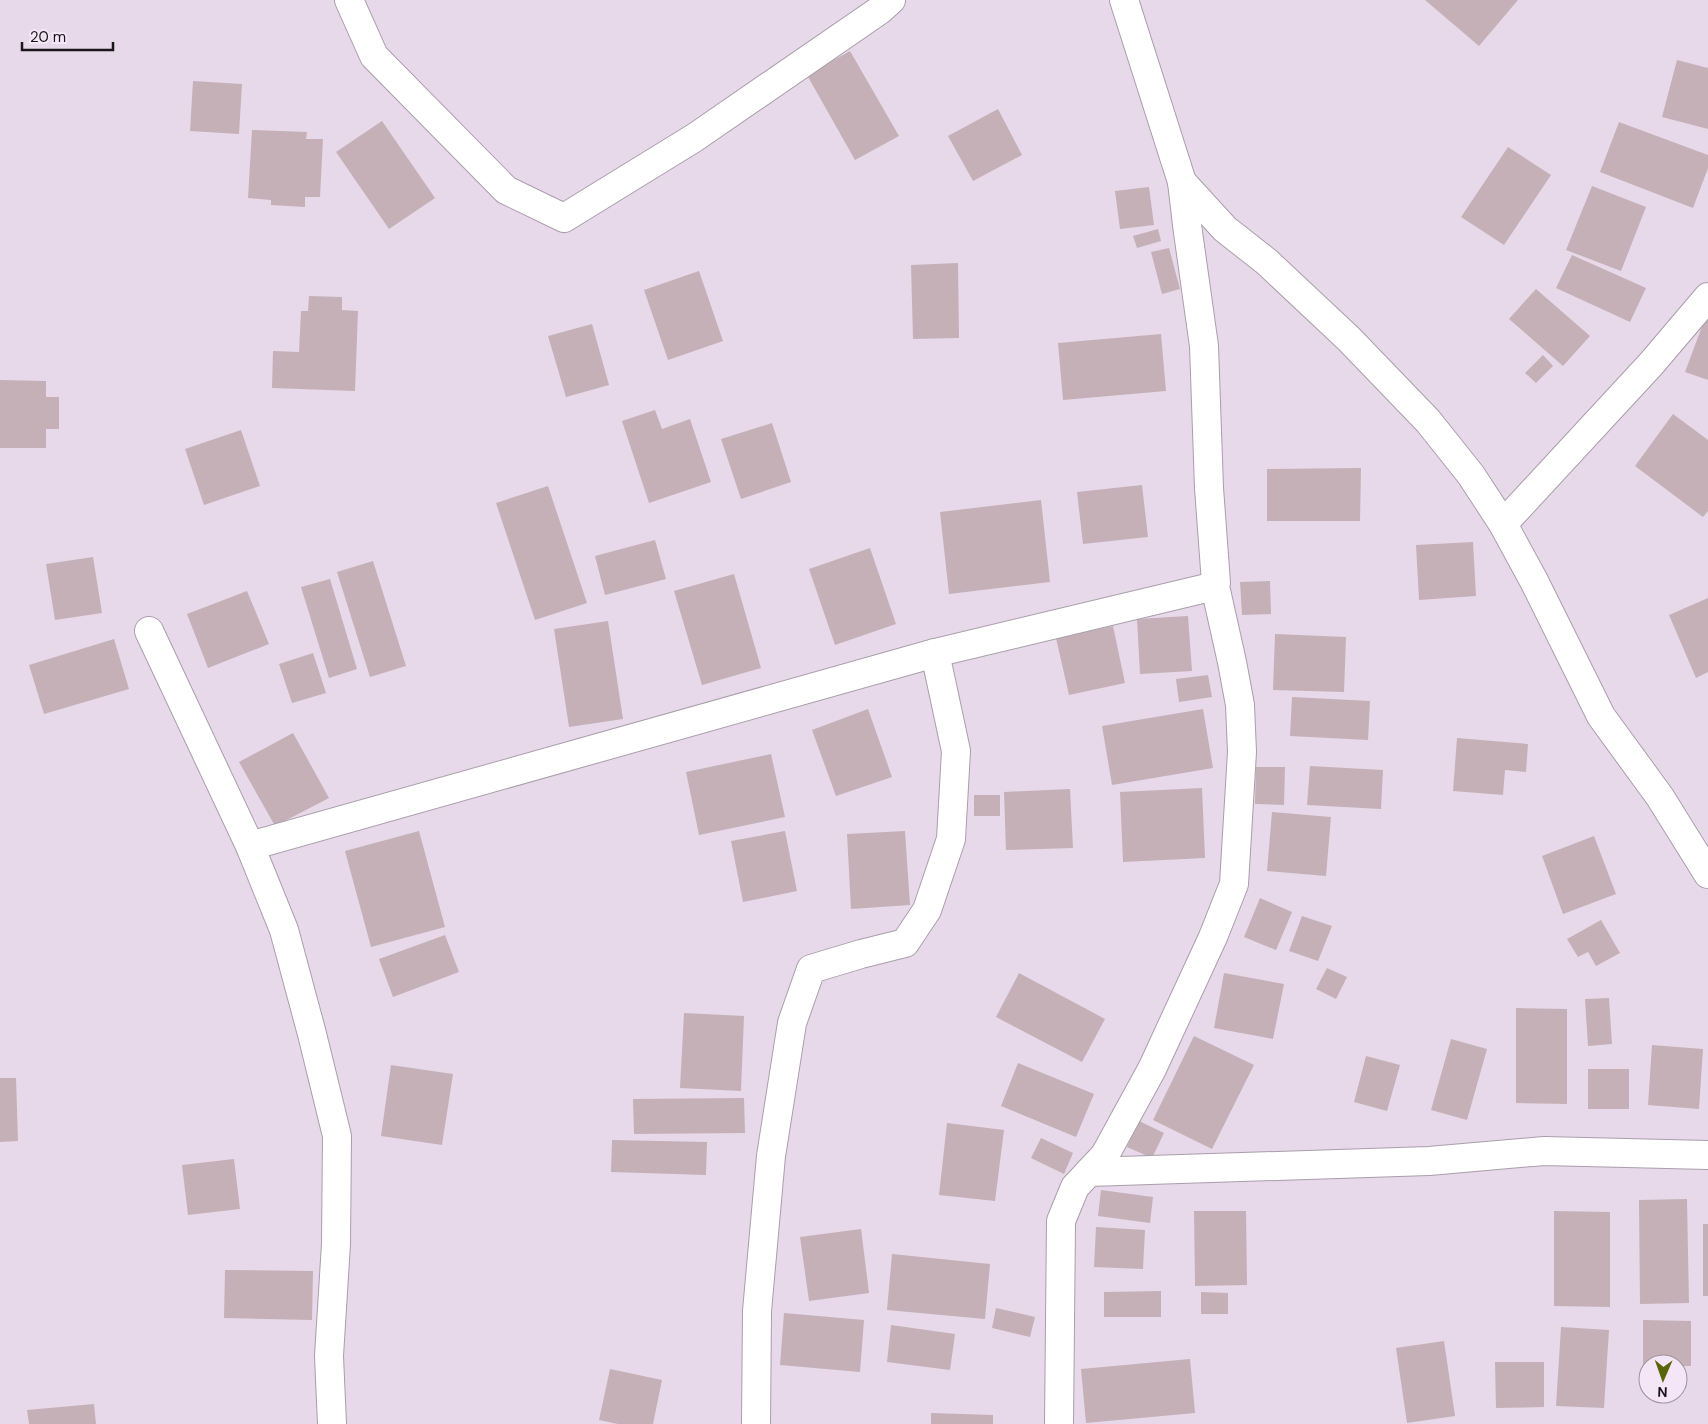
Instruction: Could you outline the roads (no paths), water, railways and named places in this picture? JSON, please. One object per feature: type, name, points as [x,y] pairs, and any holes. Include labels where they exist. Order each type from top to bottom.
[{"type":"street","points":[[349,0],[374,56],[506,190],[564,218],[694,138],[880,10],[891,0]]},
{"type":"street","points":[[1059,1424],[1061,1221],[1075,1187],[1105,1155],[1152,1069],[1213,936],[1234,884],[1242,752],[1240,705],[1215,586],[1209,488],[1204,346],[1186,225],[1182,182],[1124,0]]},
{"type":"street","points":[[1182,182],[1225,229],[1266,262],[1349,339],[1428,422],[1471,475],[1503,524],[1534,581],[1601,716],[1660,797],[1708,874]]},
{"type":"street","points":[[1503,524],[1651,364],[1708,297]]},
{"type":"street","points":[[250,846],[935,654],[1215,586]]},
{"type":"street","points":[[149,631],[250,846],[284,930],[337,1136],[336,1244],[329,1356],[332,1424]]},
{"type":"street","points":[[756,1424],[757,1311],[770,1166],[792,1023],[811,969],[905,943],[927,910],[952,840],[956,751],[935,654]]},
{"type":"street","points":[[1089,1172],[1429,1161],[1544,1151],[1708,1155]]}]
